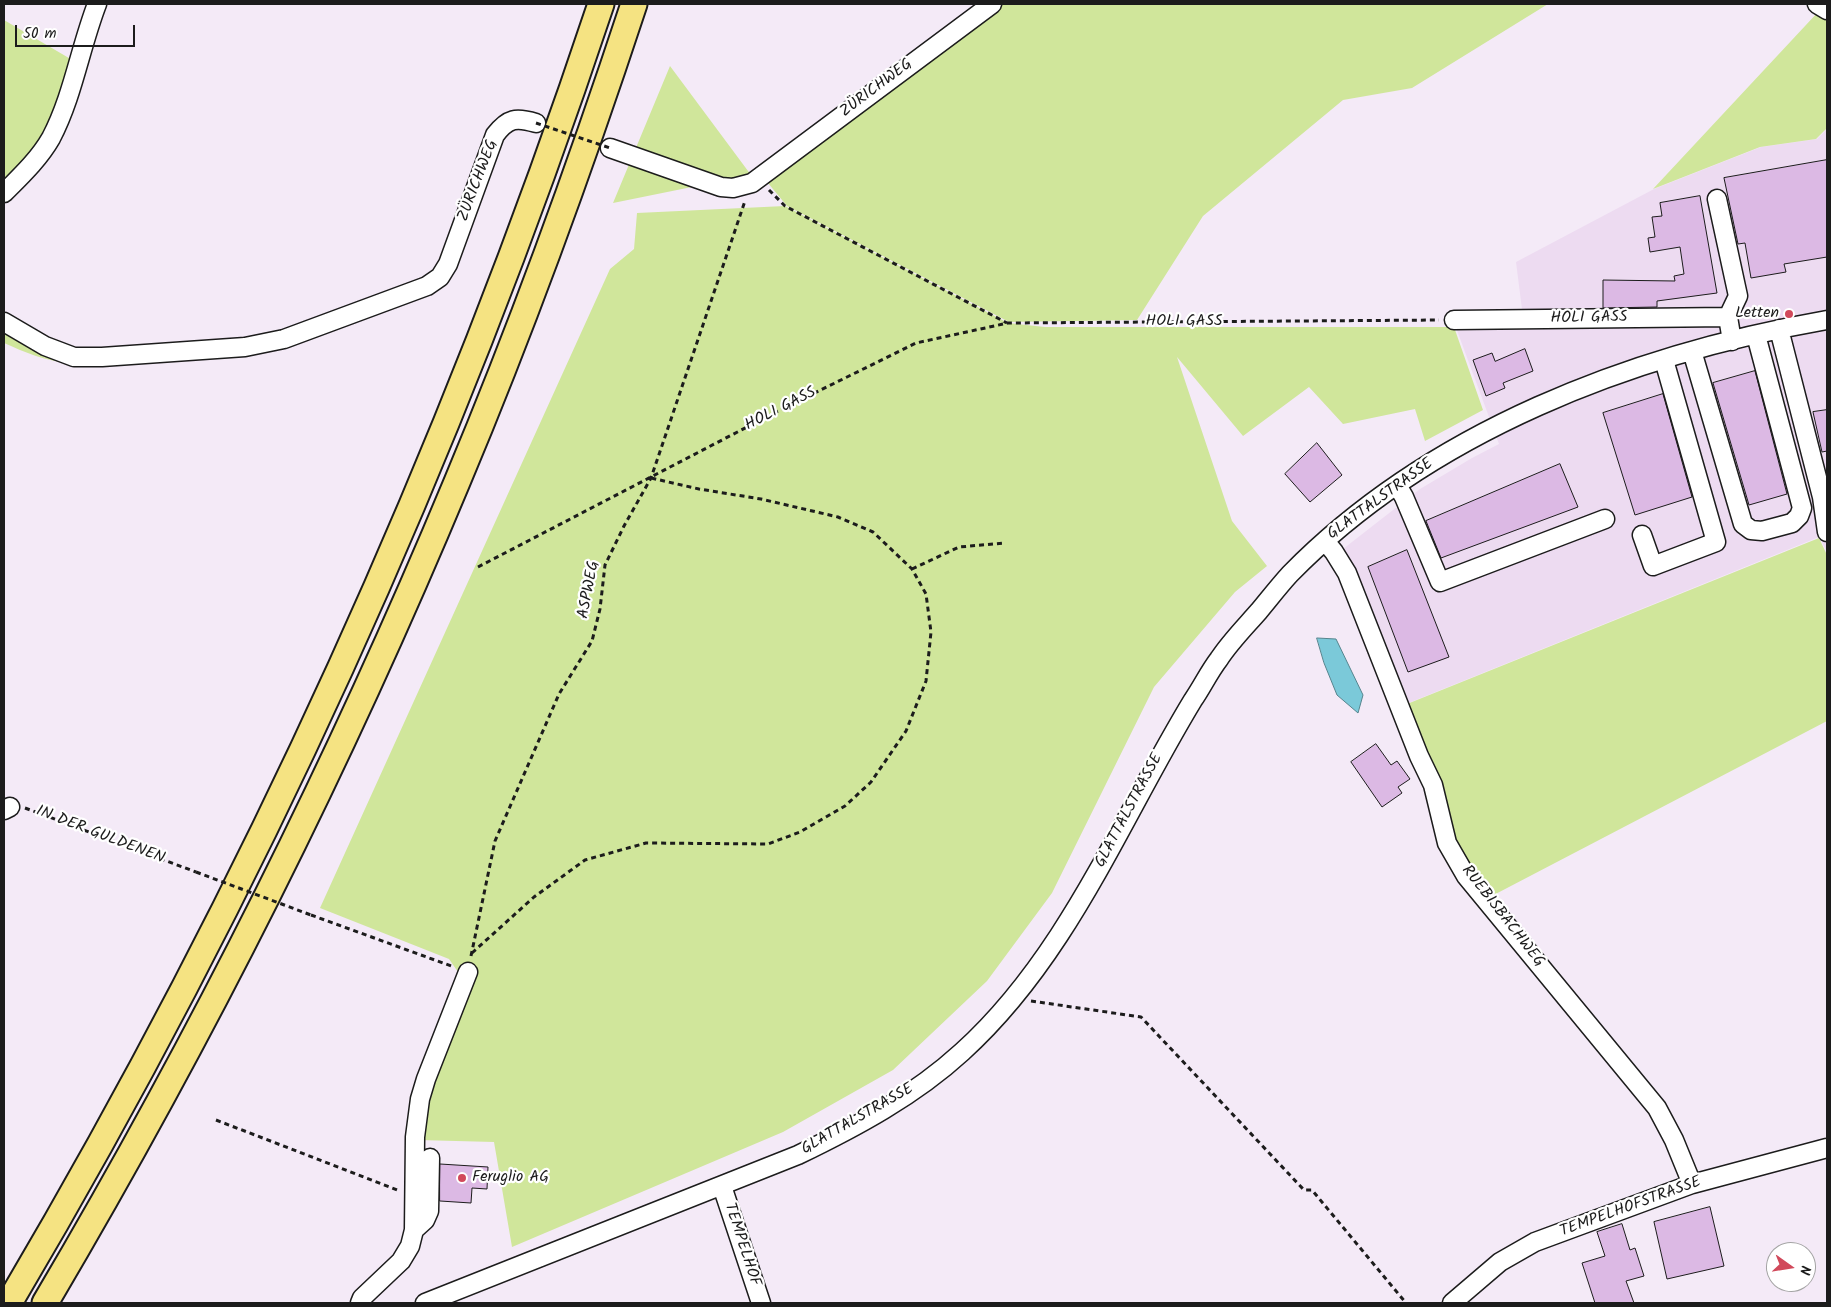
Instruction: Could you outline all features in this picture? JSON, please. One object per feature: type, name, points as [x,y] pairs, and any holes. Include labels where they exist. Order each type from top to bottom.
[{"type":"highway","points":[[8,1303],[88,1167],[175,1007],[250,861],[324,705],[396,546],[462,386],[524,224],[601,4]]},
{"type":"highway","points":[[45,1303],[158,1106],[239,954],[317,796],[390,639],[459,479],[523,316],[571,189],[634,4]]},
{"type":"street","points":[[4,193],[28,170],[40,155],[57,126],[67,101],[97,4]]},
{"type":"street","name":"ZÜRICHWEG","points":[[610,148],[721,187],[734,188],[755,181],[992,4]]},
{"type":"street","points":[[1817,4],[1827,10]]},
{"type":"street","name":"ZÜRICHWEG","points":[[4,322],[45,346],[74,357],[102,357],[245,346],[284,339],[427,286],[440,277],[448,264],[496,136],[503,126],[512,120],[522,119],[536,123]]},
{"type":"street","points":[[1717,199],[1738,296],[1728,318],[1732,341]]},
{"type":"street","name":"HOLI GASS","points":[[1454,320],[1728,318]]},
{"type":"street","name":"GLATTALSTRASSE","points":[[425,1303],[798,1155],[834,1138],[905,1096],[962,1053],[1016,996],[1052,948],[1074,914],[1162,751],[1220,657],[1289,576],[1325,541],[1397,485],[1452,450],[1526,411],[1618,374],[1692,351],[1779,329],[1827,320]]},
{"type":"street","points":[[1779,329],[1822,497],[1827,532]]},
{"type":"street","points":[[1692,351],[1743,524],[1752,530],[1762,531],[1792,523],[1799,516],[1802,508],[1756,335]]},
{"type":"street","points":[[1642,535],[1653,566],[1716,542],[1664,360]]},
{"type":"street","points":[[1397,485],[1404,497],[1440,582],[1605,519]]},
{"type":"street","name":"RUEBISBACHWEG","points":[[1325,541],[1347,573],[1419,756],[1433,786],[1447,843],[1466,876],[1657,1108],[1674,1140],[1692,1184]]},
{"type":"street","points":[[360,1303],[362,1298],[401,1261],[410,1246],[414,1230],[415,1137],[420,1099],[468,972]]},
{"type":"street","name":"TEMPELHOFSTRASSE","points":[[1452,1303],[1500,1262],[1535,1242],[1692,1184],[1827,1148]]},
{"type":"street","points":[[414,1230],[425,1220],[429,1211],[430,1158]]},
{"type":"street","name":"TEMPELHOF","points":[[722,1186],[761,1303]]},
{"type":"path","points":[[536,123],[610,148]]},
{"type":"path","points":[[755,181],[785,206],[1008,323]]},
{"type":"path","name":"ASPWEG","points":[[468,972],[495,841],[559,694],[592,641],[600,609],[605,565],[651,478],[724,261],[755,181]]},
{"type":"path","name":"HOLI GASS","points":[[478,567],[772,414],[916,343],[1008,323],[1454,320]]},
{"type":"path","points":[[471,954],[534,896],[585,860],[646,843],[768,844],[800,832],[845,806],[871,782],[906,732],[926,681],[932,632],[926,594],[912,569],[873,532],[838,516],[651,478]]},
{"type":"path","points":[[912,569],[959,547],[1005,543]]},
{"type":"path","name":"IN DER GULDENEN","points":[[7,808],[21,806],[31,809],[468,972]]},
{"type":"path","points":[[1016,996],[1026,1000],[1141,1017],[1304,1190],[1312,1190],[1406,1303]]},
{"type":"path","points":[[216,1120],[340,1166],[414,1197]]},
{"type":"shaded area","points":[[1827,129],[1827,552],[1819,537],[1406,704],[1343,549],[1420,489],[1499,444],[1455,325],[1524,325],[1516,262],[1654,189],[1761,147],[1817,139]]},
{"type":"green space","points":[[996,4],[1548,4],[1412,88],[1343,100],[1203,216],[1137,320],[1009,322],[787,206],[763,177]]},
{"type":"green space","points":[[1819,11],[1827,16],[1827,128],[1816,139],[1760,147],[1653,189]]},
{"type":"green space","points":[[4,20],[74,61],[42,140],[4,186]]},
{"type":"green space","points":[[670,66],[751,175],[613,203]]},
{"type":"green space","points":[[785,206],[1008,323],[1045,327],[1454,327],[1483,410],[1425,441],[1415,409],[1343,424],[1309,387],[1243,436],[1177,357],[1232,521],[1267,566],[1235,592],[1154,687],[1052,893],[987,981],[893,1070],[783,1132],[512,1247],[494,1142],[418,1140],[419,1119],[467,985],[449,959],[320,908],[610,269],[634,249],[637,213]]},
{"type":"green space","points":[[4,326],[68,363],[27,353],[4,343]]},
{"type":"green space","points":[[1819,538],[1827,555],[1827,721],[1486,899],[1450,842],[1407,704]]},
{"type":"water","points":[[1317,638],[1336,639],[1363,695],[1358,713],[1337,695],[1324,663]]},
{"type":"building","points":[[1827,160],[1827,257],[1784,264],[1786,272],[1751,278],[1745,243],[1738,244],[1724,178]]},
{"type":"building","points":[[1700,196],[1717,293],[1657,301],[1657,307],[1603,308],[1603,280],[1675,281],[1674,276],[1684,274],[1680,247],[1650,252],[1648,238],[1655,237],[1652,217],[1662,216],[1660,203]]},
{"type":"building","points":[[1525,349],[1533,371],[1503,383],[1505,388],[1486,396],[1473,360],[1492,353],[1495,361]]},
{"type":"building","points":[[1755,371],[1787,494],[1749,505],[1713,383]]},
{"type":"building","points":[[1663,394],[1692,497],[1635,515],[1603,413]]},
{"type":"building","points":[[1827,410],[1827,451],[1822,452],[1813,412]]},
{"type":"building","points":[[1317,443],[1342,475],[1310,502],[1285,474]]},
{"type":"building","points":[[1560,464],[1578,507],[1441,558],[1426,521]]},
{"type":"building","points":[[1407,550],[1449,657],[1408,672],[1368,567]]},
{"type":"building","points":[[1376,744],[1391,765],[1397,761],[1410,779],[1398,787],[1402,793],[1382,807],[1351,762]]},
{"type":"building","name":"Feruglio AG","points":[[440,1164],[488,1167],[487,1189],[472,1188],[471,1203],[440,1201]]},
{"type":"building","points":[[1710,1207],[1724,1266],[1667,1279],[1654,1222]]},
{"type":"building","points":[[1622,1224],[1630,1250],[1635,1248],[1644,1276],[1626,1281],[1634,1303],[1595,1303],[1582,1263],[1605,1256],[1597,1232]]},
{"type":"place","name":"Letten","points":[[1789,314]]},
{"type":"place","name":"Feruglio AG","points":[[462,1178]]}]
